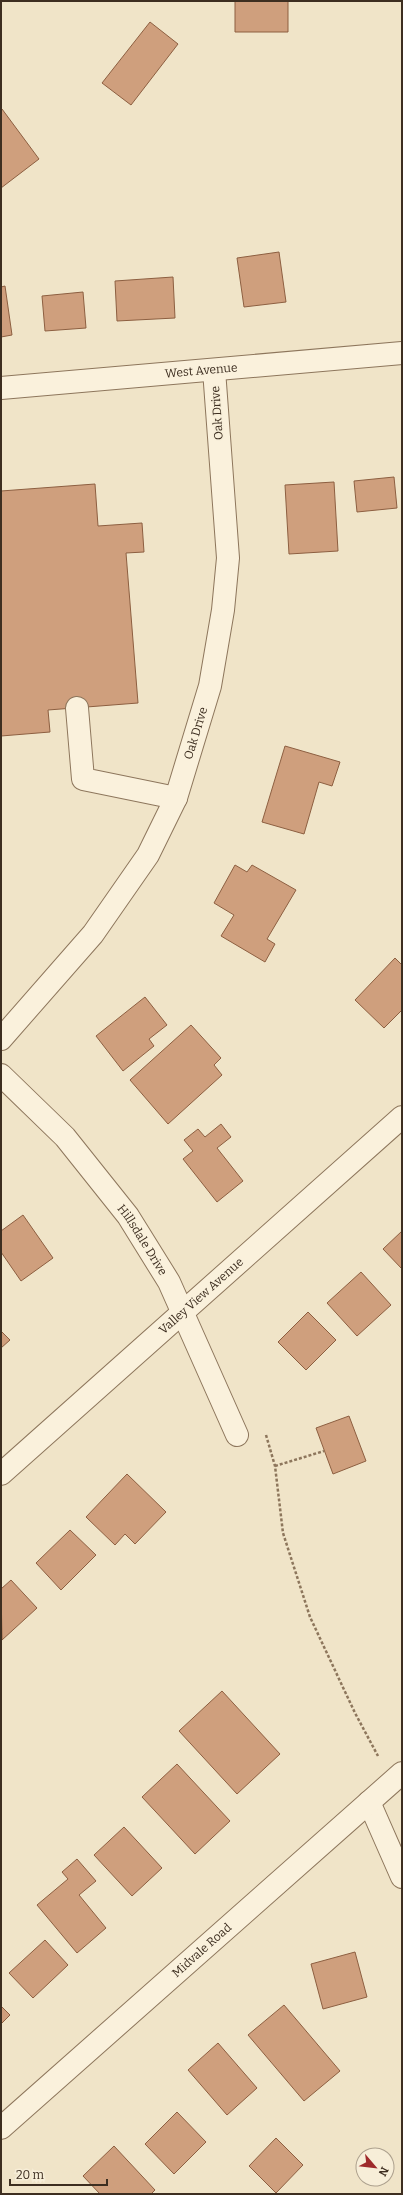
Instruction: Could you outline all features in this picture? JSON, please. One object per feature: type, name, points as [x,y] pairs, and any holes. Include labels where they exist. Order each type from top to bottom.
[{"type":"street","name":"West Avenue","points":[[1,388],[402,353]]},
{"type":"street","name":"Oak Drive","points":[[1,1039],[92,934],[148,855],[176,798],[210,686],[223,610],[227,565],[214,370]]},
{"type":"street","points":[[77,708],[83,779],[176,798]]},
{"type":"street","name":"Hillsdale Drive","points":[[1,1075],[65,1138],[128,1216],[169,1282],[237,1435]]},
{"type":"street","name":"Valley View Avenue","points":[[1,1474],[402,1117]]},
{"type":"street","name":"Midvale Road","points":[[1,2128],[402,1773]]},
{"type":"street","points":[[369,1802],[402,1876]]},
{"type":"path","points":[[264,1428],[275,1466],[283,1533],[310,1617],[355,1713],[380,1761]]},
{"type":"path","points":[[275,1466],[324,1451]]},
{"type":"building","points":[[235,1],[288,1],[288,32],[235,32]]},
{"type":"building","points":[[150,22],[178,44],[131,105],[102,83]]},
{"type":"building","points":[[2,109],[39,159],[1,188],[1,110]]},
{"type":"building","points":[[279,252],[286,302],[244,307],[237,258]]},
{"type":"building","points":[[173,277],[175,318],[117,321],[115,281]]},
{"type":"building","points":[[5,286],[12,335],[1,337],[1,287]]},
{"type":"building","points":[[83,292],[86,328],[45,331],[42,296]]},
{"type":"building","points":[[394,477],[397,508],[357,512],[354,481]]},
{"type":"building","points":[[334,482],[338,551],[289,554],[285,485]]},
{"type":"building","points":[[95,484],[98,526],[142,523],[144,552],[126,553],[138,703],[48,710],[50,732],[1,736],[1,491]]},
{"type":"building","points":[[285,746],[340,762],[332,786],[319,782],[304,834],[262,822]]},
{"type":"building","points":[[235,865],[247,872],[252,865],[296,890],[267,939],[275,944],[265,962],[221,936],[234,915],[214,903]]},
{"type":"building","points":[[395,958],[402,965],[402,1010],[384,1028],[355,1000]]},
{"type":"building","points":[[145,997],[167,1025],[149,1039],[154,1046],[123,1071],[96,1036]]},
{"type":"building","points":[[191,1025],[221,1058],[214,1065],[222,1075],[168,1124],[130,1080]]},
{"type":"building","points":[[221,1124],[231,1137],[217,1148],[243,1181],[217,1202],[183,1159],[193,1151],[184,1140],[198,1129],[205,1137]]},
{"type":"building","points":[[23,1215],[53,1258],[21,1281],[1,1252],[1,1231]]},
{"type":"building","points":[[402,1231],[402,1269],[383,1249]]},
{"type":"building","points":[[361,1272],[391,1305],[357,1336],[327,1303]]},
{"type":"building","points":[[308,1312],[336,1340],[306,1370],[278,1342]]},
{"type":"building","points":[[1,1331],[10,1340],[1,1348]]},
{"type":"building","points":[[349,1416],[366,1461],[333,1474],[316,1428]]},
{"type":"building","points":[[127,1474],[166,1512],[135,1544],[125,1534],[115,1545],[86,1517]]},
{"type":"building","points":[[70,1530],[96,1555],[61,1590],[36,1563]]},
{"type":"building","points":[[11,1580],[37,1608],[2,1640],[1,1589]]},
{"type":"building","points":[[222,1691],[280,1754],[237,1794],[179,1731]]},
{"type":"building","points":[[177,1764],[230,1821],[195,1854],[142,1797]]},
{"type":"building","points":[[124,1827],[162,1868],[132,1896],[94,1855]]},
{"type":"building","points":[[77,1859],[96,1881],[79,1895],[106,1928],[77,1953],[37,1905],[68,1879],[62,1872]]},
{"type":"building","points":[[45,1940],[68,1965],[33,1998],[9,1973]]},
{"type":"building","points":[[355,1952],[367,1997],[323,2009],[311,1964]]},
{"type":"building","points":[[284,2005],[340,2071],[304,2101],[248,2035]]},
{"type":"building","points":[[1,2006],[10,2015],[1,2024]]},
{"type":"building","points":[[218,2043],[257,2088],[227,2115],[188,2070]]},
{"type":"building","points":[[177,2112],[206,2142],[174,2174],[145,2144]]},
{"type":"building","points":[[276,2138],[303,2165],[276,2193],[249,2166]]},
{"type":"building","points":[[114,2146],[155,2190],[151,2194],[100,2194],[83,2176]]}]
